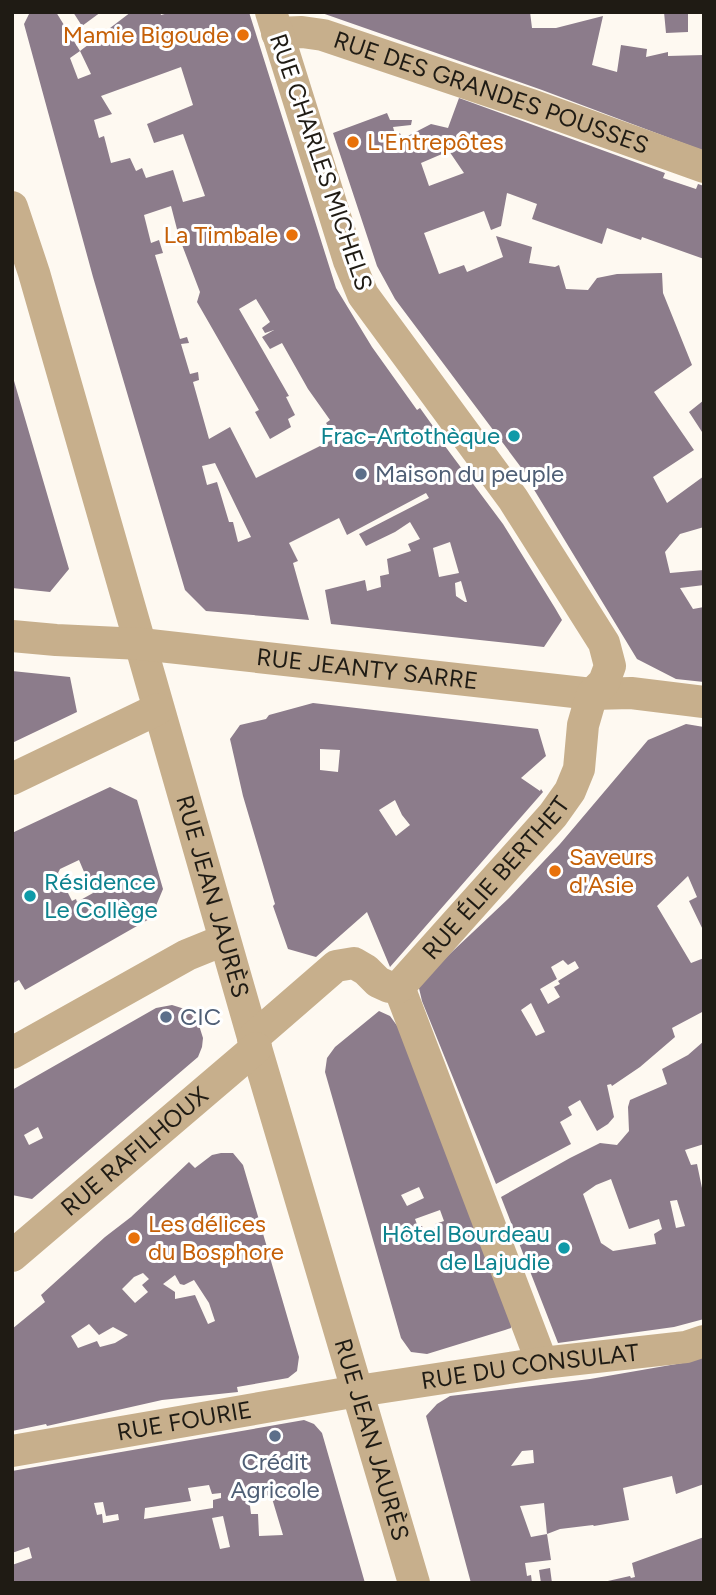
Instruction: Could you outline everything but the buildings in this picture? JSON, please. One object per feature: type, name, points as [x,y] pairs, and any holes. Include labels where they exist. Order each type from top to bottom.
[{"type":"street","name":"RUE DES GRANDES POUSSES","points":[[274,22],[302,32],[323,35],[531,105],[704,167]]},
{"type":"street","name":"RUE CHARLES MICHELS","points":[[274,22],[349,261],[363,295],[513,499],[604,643],[610,666],[604,682],[592,694]]},
{"type":"street","name":"RUE JEAN JAURÈS","points":[[12,207],[141,644],[254,1043],[414,1583]]},
{"type":"street","name":"RUE JEANTY SARRE","points":[[12,636],[141,644],[592,694]]},
{"type":"street","points":[[592,694],[631,693],[704,702]]},
{"type":"street","name":"RUE ÉLIE BERTHET","points":[[399,987],[553,814],[570,791],[579,769],[583,725],[592,694]]},
{"type":"street","points":[[12,779],[158,709]]},
{"type":"street","points":[[12,1053],[187,955],[225,940]]},
{"type":"street","points":[[254,1043],[336,966],[354,963],[378,982],[389,987],[399,987],[542,1363]]},
{"type":"street","name":"RUE RAFILHOUX","points":[[12,1256],[254,1043]]},
{"type":"street","name":"RUE DU CONSULAT","points":[[358,1391],[542,1363],[686,1347],[704,1341]]},
{"type":"street","name":"RUE FOURIE","points":[[12,1451],[358,1391]]},
{"type":"place","name":"Mamie Bigoude","points":[[243,35]]},
{"type":"place","name":"L'Entrepôtes","points":[[353,142]]},
{"type":"place","name":"La Timbale","points":[[292,235]]},
{"type":"place","name":"Frac-Artothèque","points":[[514,436]]},
{"type":"place","name":"Maison du peuple","points":[[361,474]]},
{"type":"place","name":"Saveurs d'Asie","points":[[555,871]]},
{"type":"place","name":"Résidence Le Collège","points":[[30,896]]},
{"type":"place","name":"CIC","points":[[166,1017]]},
{"type":"place","name":"Les délices du Bosphore","points":[[134,1238]]},
{"type":"place","name":"Hôtel Bourdeau de Lajudie","points":[[564,1248]]},
{"type":"place","name":"Crédit Agricole","points":[[275,1436]]}]
